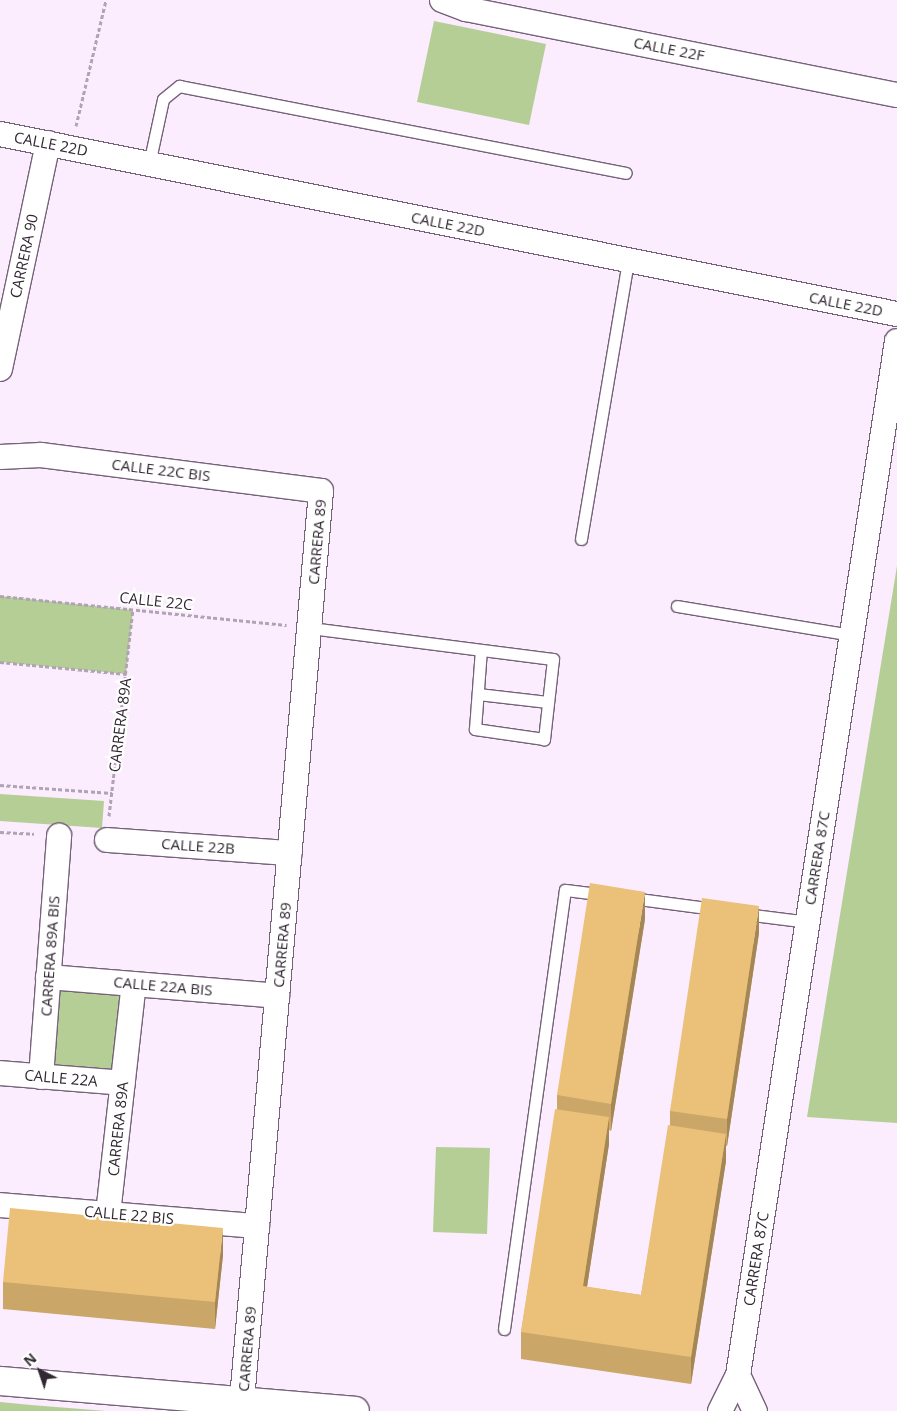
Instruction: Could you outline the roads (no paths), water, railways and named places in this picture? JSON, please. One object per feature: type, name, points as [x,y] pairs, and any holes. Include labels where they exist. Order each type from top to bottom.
[{"type":"main road","points":[[0,1381],[355,1411]]},
{"type":"street","name":"CALLE 22F","points":[[442,0],[466,9],[897,95]]},
{"type":"street","name":"CALLE 22D","points":[[0,134],[897,314]]},
{"type":"street","name":"CARRERA 90","points":[[0,369],[48,143]]},
{"type":"street","name":"CARRERA 87C","points":[[720,1411],[738,1376],[897,341]]},
{"type":"street","name":"CALLE 22C BIS","points":[[0,457],[41,455],[322,490]]},
{"type":"street","name":"CARRERA 89","points":[[242,1400],[322,490]]},
{"type":"street","name":"CARRERA 89A BIS","points":[[41,1076],[59,836]]},
{"type":"street","name":"CALLE 22B","points":[[107,840],[290,853]]},
{"type":"street","name":"CALLE 22A BIS","points":[[48,977],[277,996]]},
{"type":"street","name":"CARRERA 89A","points":[[108,1214],[134,984]]},
{"type":"street","name":"CALLE 22A","points":[[0,1073],[123,1083]]},
{"type":"street","name":"CALLE 22 BIS","points":[[0,1205],[257,1226]]},
{"type":"street","points":[[738,1376],[755,1411]]},
{"type":"lane","points":[[149,164],[163,100],[179,86],[626,173]]},
{"type":"lane","points":[[581,540],[628,261]]},
{"type":"lane","points":[[677,606],[852,635]]},
{"type":"lane","points":[[310,628],[481,650],[554,660],[544,739],[475,729],[481,650]]},
{"type":"lane","points":[[478,694],[548,702]]},
{"type":"lane","points":[[504,1329],[565,890],[808,922]]}]
